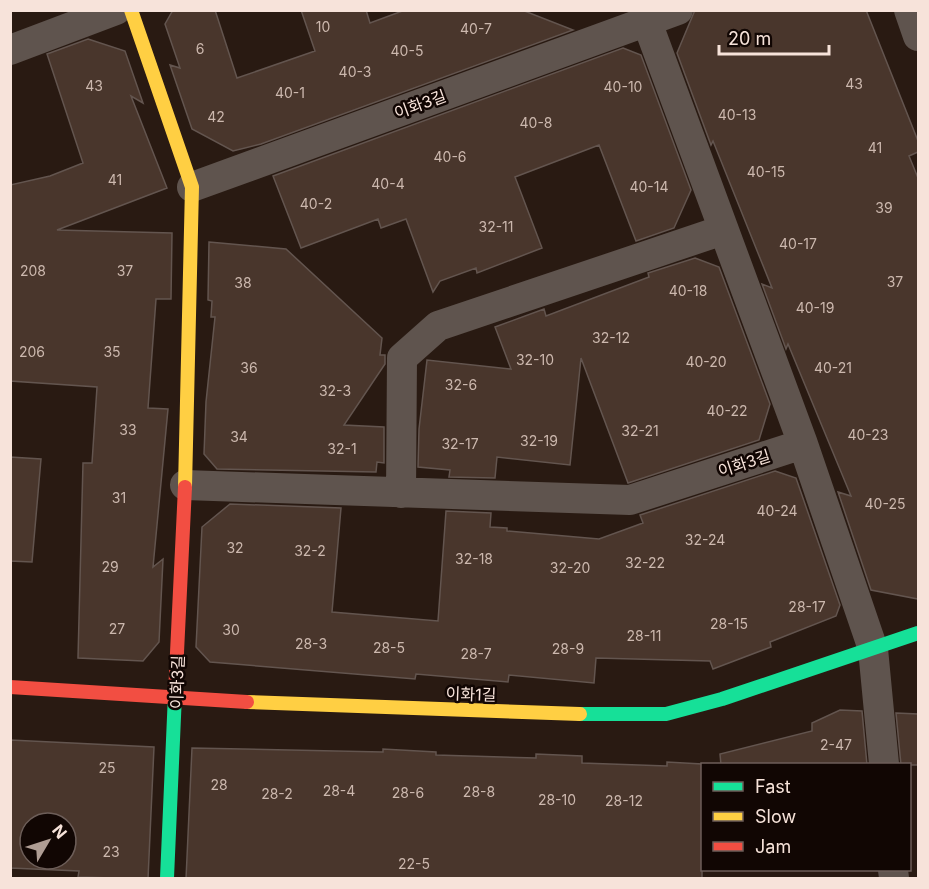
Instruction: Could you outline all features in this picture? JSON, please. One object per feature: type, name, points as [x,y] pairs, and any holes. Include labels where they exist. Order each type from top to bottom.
[{"type":"street","points":[[10,50],[116,10]]},
{"type":"street","name":"이화3길","points":[[131,10],[192,187],[185,485],[167,879]]},
{"type":"street","name":"이화3길","points":[[192,187],[678,10]]},
{"type":"street","points":[[909,10],[918,36]]},
{"type":"street","points":[[647,22],[803,444],[873,649],[884,763]]},
{"type":"street","points":[[400,493],[402,358],[438,326],[723,230]]},
{"type":"street","name":"이화3길","points":[[185,485],[630,500],[803,444]]},
{"type":"street","name":"이화1길","points":[[10,687],[176,699],[566,714],[666,714],[918,633]]},
{"type":"building","points":[[173,10],[215,10],[237,78],[315,51],[301,10],[366,10],[370,23],[405,10],[522,10],[573,30],[261,144],[233,151],[192,129],[170,65],[180,68],[165,24]]},
{"type":"building","points":[[695,10],[866,10],[918,141],[918,152],[909,156],[918,178],[918,599],[871,590],[838,492],[851,496],[788,344],[786,349],[762,284],[772,288],[713,141],[711,145],[677,53]]},
{"type":"building","points":[[88,39],[125,51],[143,103],[131,96],[167,188],[57,230],[172,233],[171,299],[156,299],[148,408],[168,409],[153,567],[163,559],[159,642],[143,661],[78,658],[83,463],[92,463],[97,387],[10,381],[10,185],[50,176],[83,163],[47,54]]},
{"type":"building","points":[[623,48],[641,55],[691,190],[674,228],[636,241],[599,145],[515,177],[542,248],[477,273],[476,268],[440,281],[433,292],[406,219],[381,228],[378,219],[301,248],[273,176]]},
{"type":"building","points":[[209,242],[286,249],[382,338],[380,355],[385,355],[385,364],[344,425],[384,427],[384,463],[377,462],[376,472],[217,469],[204,454],[206,402],[215,317],[211,317],[212,301],[208,300]]},
{"type":"building","points":[[695,258],[719,267],[770,404],[759,440],[628,483],[581,358],[570,465],[497,457],[495,478],[449,477],[450,470],[418,467],[419,429],[427,360],[511,369],[495,327],[544,309],[546,316],[649,277],[648,273]]},
{"type":"building","points":[[10,457],[41,459],[32,562],[10,561]]},
{"type":"building","points":[[775,471],[796,478],[840,605],[836,616],[770,642],[771,647],[713,669],[710,661],[596,658],[594,683],[509,675],[508,682],[416,674],[415,679],[210,662],[196,647],[202,527],[230,504],[341,508],[332,612],[438,621],[446,511],[491,513],[490,527],[507,528],[507,531],[599,539],[643,523],[640,515]]},
{"type":"building","points":[[840,710],[862,711],[867,763],[721,763],[720,754],[812,731],[812,723]]},
{"type":"building","points":[[896,713],[918,714],[918,765],[901,763]]},
{"type":"building","points":[[10,740],[154,747],[148,879],[78,877],[78,811],[18,811],[18,868],[10,868]]},
{"type":"building","points":[[192,748],[383,752],[383,749],[436,752],[436,755],[536,758],[536,754],[582,756],[582,763],[667,766],[667,762],[701,764],[702,879],[186,879]]},
{"type":"traffic: fast","points":[[580,714],[666,714],[722,699],[918,633]]},
{"type":"traffic: fast","points":[[167,878],[175,694]]},
{"type":"traffic: slow","points":[[131,10],[192,187],[185,487]]},
{"type":"traffic: slow","points":[[247,702],[580,714]]},
{"type":"traffic: jam","points":[[175,694],[185,487]]},
{"type":"traffic: jam","points":[[10,687],[247,702]]}]
